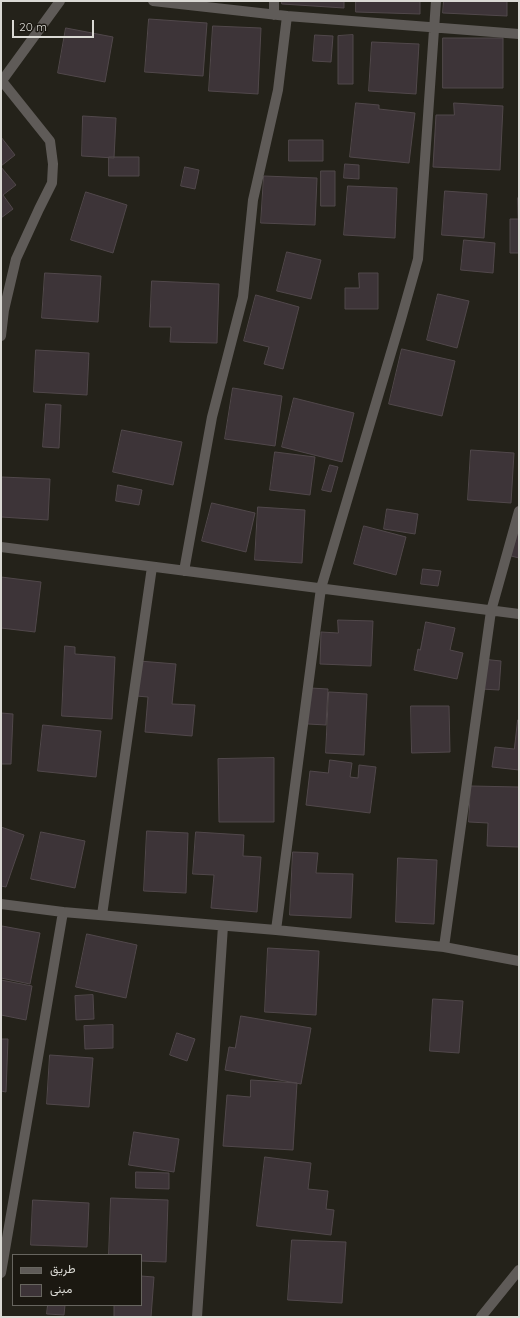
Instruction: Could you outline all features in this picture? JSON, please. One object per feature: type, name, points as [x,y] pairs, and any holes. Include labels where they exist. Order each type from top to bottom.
[{"type":"street","points":[[1,336],[4,310],[16,258],[52,183],[53,164],[50,141],[1,82],[60,1]]},
{"type":"street","points":[[153,1],[274,15],[519,34]]},
{"type":"street","points":[[274,1],[274,15]]},
{"type":"street","points":[[276,930],[321,588],[402,319],[418,259],[436,1]]},
{"type":"street","points":[[184,571],[212,417],[243,297],[253,200],[278,90],[287,16]]},
{"type":"street","points":[[444,947],[491,610],[519,511]]},
{"type":"street","points":[[1,547],[519,614]]},
{"type":"street","points":[[102,915],[152,567]]},
{"type":"street","points":[[1,904],[63,912],[276,930],[444,947],[519,961]]},
{"type":"street","points":[[1,1273],[63,912]]},
{"type":"street","points":[[197,1317],[223,926]]},
{"type":"street","points":[[481,1317],[519,1270]]},
{"type":"building","points":[[282,1],[344,1],[344,8],[282,4]]},
{"type":"building","points":[[356,1],[420,1],[420,14],[356,12]]},
{"type":"building","points":[[444,1],[507,1],[507,16],[443,13]]},
{"type":"building","points":[[149,19],[207,23],[203,76],[145,72]]},
{"type":"building","points":[[213,26],[261,28],[258,94],[209,91]]},
{"type":"building","points":[[66,28],[113,37],[105,82],[58,73]]},
{"type":"building","points":[[315,35],[333,36],[331,62],[313,61]]},
{"type":"building","points":[[353,35],[353,84],[338,84],[338,36]]},
{"type":"building","points":[[443,38],[503,38],[503,88],[443,88]]},
{"type":"building","points":[[372,42],[419,44],[416,94],[369,91]]},
{"type":"building","points":[[356,103],[379,105],[379,109],[415,113],[409,163],[350,157]]},
{"type":"building","points":[[454,103],[503,106],[500,170],[433,167],[436,115],[454,115]]},
{"type":"building","points":[[83,116],[116,118],[114,158],[82,156]]},
{"type":"building","points":[[1,137],[15,155],[1,166]]},
{"type":"building","points":[[289,140],[323,140],[323,161],[289,161]]},
{"type":"building","points":[[109,157],[139,157],[139,176],[109,176]]},
{"type":"building","points":[[345,164],[359,165],[359,179],[344,178]]},
{"type":"building","points":[[1,167],[16,185],[3,195],[13,209],[1,218]]},
{"type":"building","points":[[185,167],[199,170],[195,189],[181,186]]},
{"type":"building","points":[[321,171],[335,171],[335,206],[321,206]]},
{"type":"building","points":[[264,176],[317,178],[315,225],[261,223]]},
{"type":"building","points":[[348,186],[397,188],[395,238],[344,235]]},
{"type":"building","points":[[445,191],[487,194],[484,238],[442,235]]},
{"type":"building","points":[[86,192],[127,205],[113,253],[71,240]]},
{"type":"building","points":[[518,198],[519,253],[510,253],[510,219],[518,219]]},
{"type":"building","points":[[464,240],[495,243],[493,273],[461,270]]},
{"type":"building","points":[[287,252],[321,260],[311,299],[277,291]]},
{"type":"building","points":[[45,273],[101,276],[98,322],[42,318]]},
{"type":"building","points":[[359,273],[378,273],[378,309],[345,309],[345,288],[359,288]]},
{"type":"building","points":[[152,281],[219,284],[217,343],[170,342],[171,327],[150,327]]},
{"type":"building","points":[[438,294],[469,301],[457,348],[427,340]]},
{"type":"building","points":[[256,295],[299,307],[283,369],[264,364],[269,347],[244,341]]},
{"type":"building","points":[[402,349],[455,361],[442,416],[389,404]]},
{"type":"building","points":[[36,350],[89,353],[87,395],[34,392]]},
{"type":"building","points":[[233,388],[282,396],[275,446],[225,439]]},
{"type":"building","points":[[294,398],[354,413],[342,462],[282,447]]},
{"type":"building","points":[[46,404],[61,405],[59,448],[43,447]]},
{"type":"building","points":[[122,430],[182,442],[173,485],[113,472]]},
{"type":"building","points":[[471,450],[514,453],[511,503],[468,500]]},
{"type":"building","points":[[275,452],[315,457],[310,495],[270,490]]},
{"type":"building","points":[[330,465],[338,467],[331,492],[322,490]]},
{"type":"building","points":[[1,477],[50,479],[48,520],[1,517]]},
{"type":"building","points":[[118,485],[142,490],[139,505],[116,501]]},
{"type":"building","points":[[212,503],[255,513],[246,552],[202,541]]},
{"type":"building","points":[[258,507],[305,510],[302,563],[255,560]]},
{"type":"building","points":[[387,509],[418,514],[415,534],[384,529]]},
{"type":"building","points":[[364,526],[406,537],[396,575],[354,564]]},
{"type":"building","points":[[519,529],[519,558],[511,556]]},
{"type":"building","points":[[423,569],[441,571],[438,586],[421,584]]},
{"type":"building","points":[[1,577],[41,582],[35,632],[1,628]]},
{"type":"building","points":[[338,620],[373,621],[371,666],[320,664],[321,632],[338,633]]},
{"type":"building","points":[[426,622],[455,628],[450,650],[463,653],[457,679],[414,670],[418,649],[420,650]]},
{"type":"building","points":[[65,646],[75,647],[75,654],[115,657],[112,719],[62,716]]},
{"type":"building","points":[[482,659],[501,661],[499,690],[481,689]]},
{"type":"building","points":[[139,661],[176,664],[172,704],[195,705],[192,736],[145,732],[148,697],[136,696]]},
{"type":"building","points":[[310,688],[328,689],[326,725],[308,724]]},
{"type":"building","points":[[329,692],[367,694],[364,755],[326,753]]},
{"type":"building","points":[[411,706],[449,706],[450,752],[412,753]]},
{"type":"building","points":[[1,713],[13,714],[11,764],[1,764]]},
{"type":"building","points":[[518,720],[519,770],[492,767],[495,747],[514,749]]},
{"type":"building","points":[[43,725],[101,731],[96,777],[38,771]]},
{"type":"building","points":[[274,758],[274,822],[219,822],[218,759]]},
{"type":"building","points":[[330,760],[352,763],[350,777],[358,778],[359,765],[376,767],[370,813],[306,805],[310,771],[328,773]]},
{"type":"building","points":[[471,786],[519,787],[519,847],[487,846],[488,823],[469,822]]},
{"type":"building","points":[[1,827],[24,835],[6,887],[1,886]]},
{"type":"building","points":[[147,831],[188,833],[186,893],[144,891]]},
{"type":"building","points":[[41,832],[85,841],[75,888],[31,879]]},
{"type":"building","points":[[196,832],[244,835],[243,856],[261,857],[257,912],[211,908],[214,875],[193,874]]},
{"type":"building","points":[[293,852],[318,853],[316,873],[353,874],[351,918],[290,915]]},
{"type":"building","points":[[398,858],[437,860],[434,924],[396,922]]},
{"type":"building","points":[[2,926],[40,933],[30,984],[1,978]]},
{"type":"building","points":[[87,934],[137,945],[126,998],[76,987]]},
{"type":"building","points":[[268,948],[319,951],[316,1015],[265,1012]]},
{"type":"building","points":[[1,980],[32,986],[26,1020],[1,1015]]},
{"type":"building","points":[[93,995],[94,1019],[76,1020],[75,996]]},
{"type":"building","points":[[433,999],[463,1001],[459,1053],[430,1051]]},
{"type":"building","points":[[241,1016],[311,1028],[301,1084],[225,1070],[229,1047],[235,1048]]},
{"type":"building","points":[[113,1025],[113,1048],[85,1049],[84,1026]]},
{"type":"building","points":[[177,1033],[195,1039],[187,1061],[170,1055]]},
{"type":"building","points":[[1,1039],[8,1039],[6,1092],[1,1091]]},
{"type":"building","points":[[50,1055],[93,1058],[89,1107],[47,1104]]},
{"type":"building","points":[[251,1080],[297,1083],[293,1150],[223,1146],[227,1095],[250,1097]]},
{"type":"building","points":[[134,1132],[179,1139],[174,1172],[129,1165]]},
{"type":"building","points":[[265,1157],[311,1163],[308,1189],[328,1191],[326,1209],[334,1210],[331,1235],[257,1226]]},
{"type":"building","points":[[136,1172],[169,1173],[169,1189],[136,1188]]},
{"type":"building","points":[[111,1198],[168,1200],[166,1262],[142,1261],[142,1254],[109,1254]]},
{"type":"building","points":[[33,1200],[89,1203],[87,1247],[31,1245]]},
{"type":"building","points":[[292,1240],[346,1242],[342,1303],[288,1300]]},
{"type":"building","points":[[142,1276],[154,1277],[151,1317],[114,1317],[114,1306],[142,1306]]},
{"type":"building","points":[[48,1306],[65,1306],[64,1315],[47,1314]]}]
